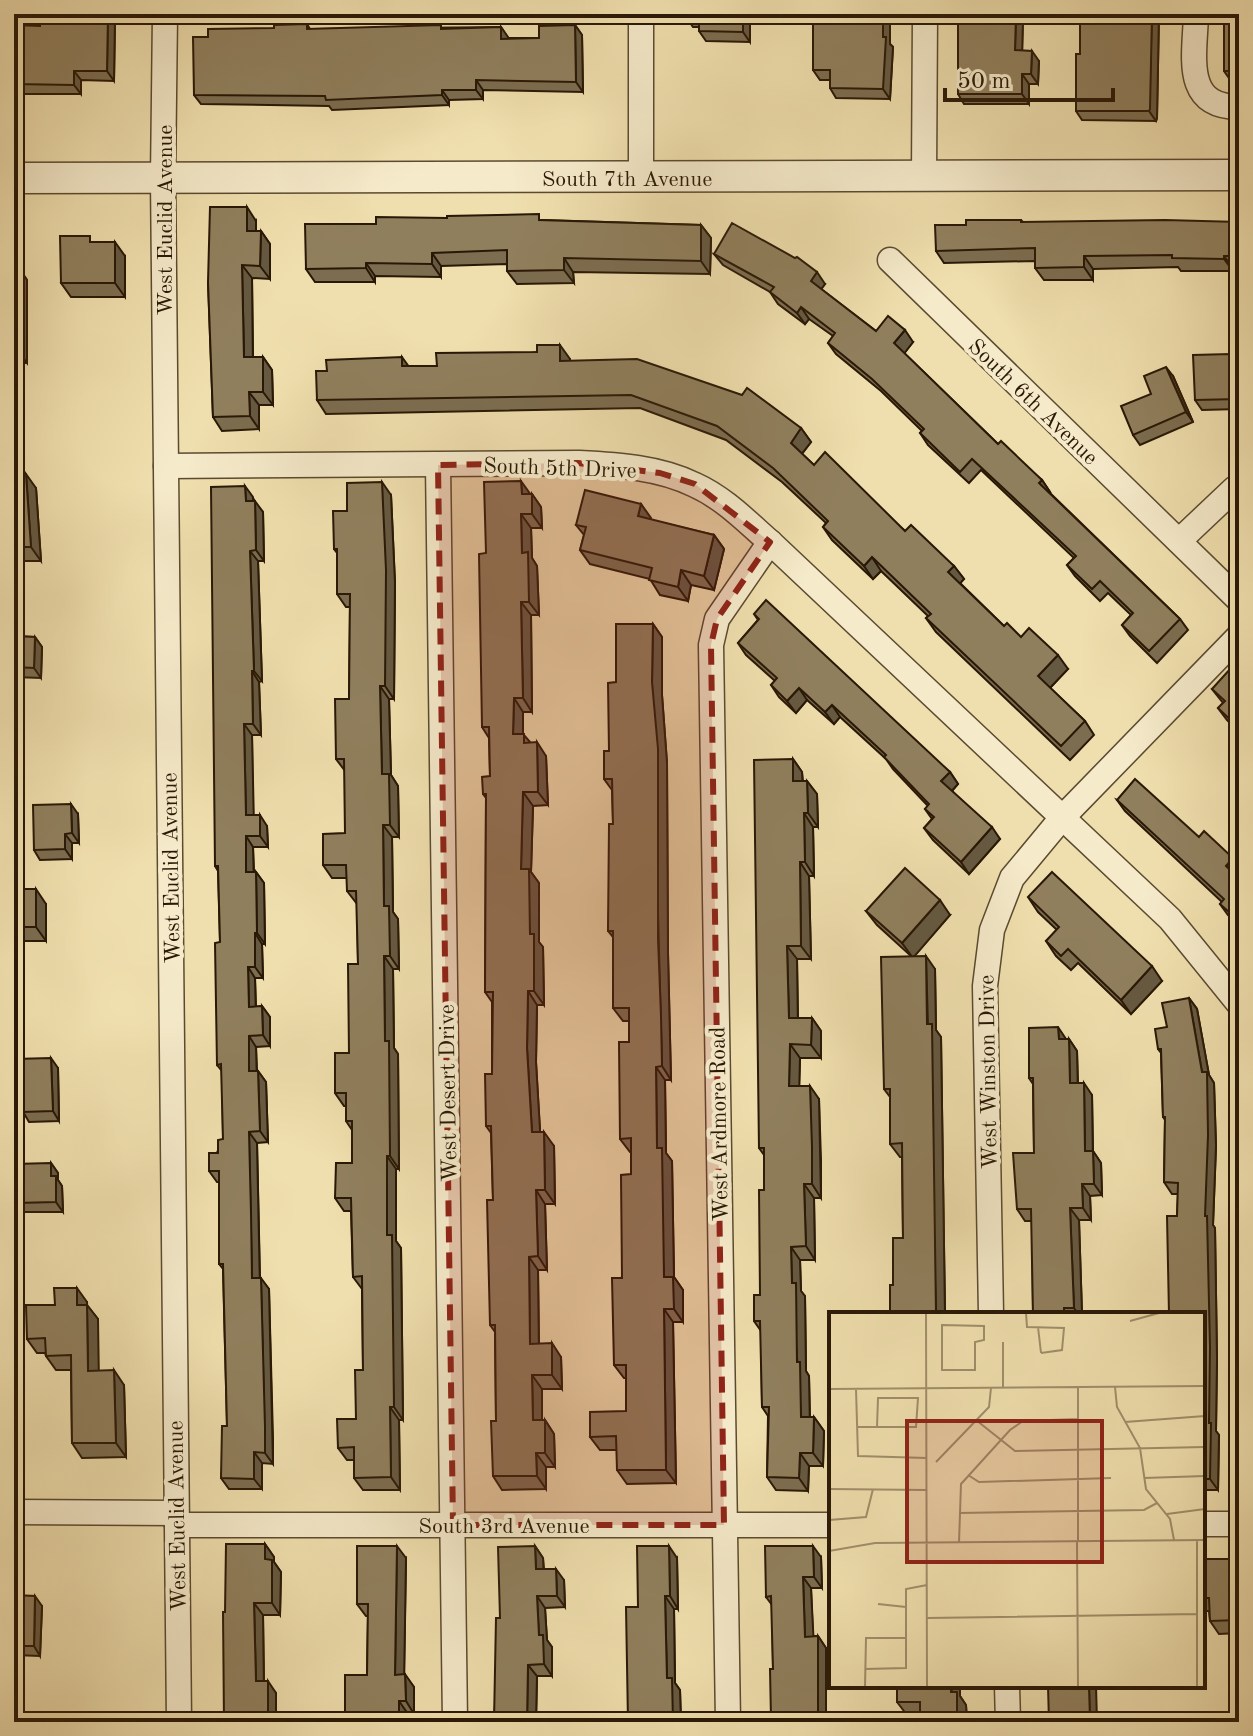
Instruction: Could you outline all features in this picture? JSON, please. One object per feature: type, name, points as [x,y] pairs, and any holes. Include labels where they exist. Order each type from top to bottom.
[{"type":"street","name":"West Euclid Avenue","points":[[165,14],[163,178],[179,1722]]},
{"type":"street","points":[[641,14],[641,178]]},
{"type":"street","points":[[924,177],[925,14]]},
{"type":"street","points":[[1196,14],[1195,80],[1205,99],[1224,107],[1239,107]]},
{"type":"street","name":"South 7th Avenue","points":[[14,178],[1239,175]]},
{"type":"street","name":"South 6th Avenue","points":[[890,260],[1239,600]]},
{"type":"street","name":"South 5th Drive","points":[[166,466],[578,463],[623,466],[695,484],[732,508],[770,542],[1170,919],[1239,1004]]},
{"type":"street","name":"West Desert Drive","points":[[438,465],[455,1722]]},
{"type":"street","points":[[1179,541],[1234,489]]},
{"type":"street","name":"West Ardmore Road","points":[[728,1722],[711,645],[717,619],[770,542]]},
{"type":"street","name":"West Winston Drive","points":[[991,1312],[985,1001],[986,958],[999,906],[1012,878],[1061,819],[1239,636]]},
{"type":"street","name":"South 3rd Avenue","points":[[14,1512],[453,1525],[829,1525]]},
{"type":"street","points":[[1205,1524],[1239,1524]]},
{"type":"street","points":[[1007,1688],[1008,1722]]},
{"type":"highlighted area","points":[[578,463],[660,473],[695,484],[770,542],[717,619],[711,645],[724,1525],[453,1525],[438,465]]},
{"type":"building","points":[[40,14],[108,14],[107,71],[74,71],[74,85],[14,84],[14,25],[40,26]]},
{"type":"building","points":[[686,14],[743,14],[743,32],[699,31],[699,17],[686,17]]},
{"type":"building","points":[[813,14],[883,14],[883,37],[886,37],[883,89],[830,88],[830,70],[813,70]]},
{"type":"building","points":[[958,14],[1016,14],[1015,50],[1032,51],[1031,74],[1022,74],[1022,94],[958,94]]},
{"type":"building","points":[[1080,14],[1152,14],[1149,111],[1076,111]]},
{"type":"building","points":[[1224,14],[1239,14],[1239,71],[1224,71]]},
{"type":"building","points":[[307,24],[307,29],[441,25],[441,29],[501,27],[501,39],[539,38],[539,26],[575,25],[576,82],[476,80],[476,90],[442,90],[442,95],[326,100],[325,96],[194,95],[193,37],[208,37],[208,29]]},
{"type":"building","points":[[210,207],[247,207],[247,231],[261,231],[260,266],[242,265],[244,357],[263,357],[263,392],[249,392],[250,416],[213,417],[208,282]]},
{"type":"building","points":[[539,214],[539,220],[701,225],[701,261],[564,258],[564,270],[507,271],[507,250],[432,253],[432,264],[366,263],[366,268],[306,269],[305,224],[376,224],[376,217]]},
{"type":"building","points":[[966,220],[1239,222],[1239,250],[1236,250],[1236,256],[1224,256],[1224,259],[1172,258],[1172,255],[1084,256],[1084,267],[1035,268],[1035,248],[936,251],[935,225],[966,225]]},
{"type":"building","points":[[732,223],[797,257],[817,272],[811,281],[876,331],[888,316],[905,330],[894,343],[998,444],[1001,441],[1042,480],[1039,483],[1180,619],[1149,651],[1122,625],[1133,613],[1100,581],[1092,589],[1067,565],[1076,556],[972,459],[960,472],[920,433],[924,429],[872,379],[828,343],[835,333],[801,307],[797,313],[770,292],[774,287],[714,254]]},
{"type":"building","points":[[60,236],[90,236],[90,242],[115,242],[115,283],[61,283]]},
{"type":"building","points":[[14,265],[17,265],[17,349],[14,349]]},
{"type":"building","points":[[537,345],[560,345],[560,361],[637,359],[742,395],[747,388],[801,428],[791,443],[814,465],[825,452],[905,531],[911,525],[954,566],[948,572],[1004,626],[1007,623],[1021,637],[1029,628],[1058,655],[1038,676],[1085,721],[1061,746],[926,618],[931,614],[872,557],[864,566],[823,527],[828,521],[773,468],[717,426],[631,395],[317,400],[316,371],[327,371],[326,360],[402,357],[402,366],[437,366],[436,353],[537,352]]},
{"type":"building","points":[[1230,354],[1231,372],[1239,371],[1239,399],[1195,400],[1193,355]]},
{"type":"building","points":[[1166,367],[1186,412],[1133,435],[1121,406],[1151,394],[1144,376]]},
{"type":"building","points":[[14,474],[26,474],[31,547],[14,547]]},
{"type":"building","points":[[521,481],[522,494],[532,494],[532,514],[521,514],[522,553],[528,552],[529,602],[521,602],[523,698],[514,698],[513,734],[524,734],[524,743],[537,742],[538,792],[523,792],[521,869],[529,869],[530,934],[534,934],[534,991],[528,991],[527,1048],[532,1132],[544,1132],[545,1190],[536,1190],[538,1256],[529,1257],[530,1344],[552,1343],[552,1375],[532,1375],[533,1420],[545,1420],[545,1453],[536,1453],[537,1476],[493,1476],[491,1421],[496,1421],[495,1325],[490,1325],[487,1200],[493,1200],[491,1126],[486,1126],[485,1074],[492,1074],[493,992],[485,992],[486,794],[483,794],[482,777],[490,776],[489,727],[482,727],[479,554],[486,553],[484,482]]},
{"type":"building","points":[[382,482],[386,570],[385,686],[380,686],[382,774],[389,774],[390,825],[383,825],[384,906],[389,906],[390,956],[384,956],[385,1041],[389,1041],[387,1235],[392,1235],[394,1407],[390,1407],[391,1477],[354,1478],[354,1447],[338,1448],[337,1419],[356,1419],[355,1370],[363,1370],[362,1276],[353,1277],[351,1198],[335,1198],[336,1163],[352,1163],[352,1121],[346,1121],[346,1093],[335,1093],[335,1053],[349,1053],[348,964],[358,964],[356,891],[347,891],[346,865],[323,865],[323,834],[345,833],[344,759],[336,759],[335,699],[349,699],[350,594],[337,594],[333,511],[347,511],[347,483]]},
{"type":"building","points":[[245,486],[246,501],[255,501],[256,550],[250,551],[254,671],[253,724],[244,724],[246,815],[260,815],[260,836],[246,836],[246,872],[256,872],[257,933],[255,967],[248,967],[249,1007],[262,1006],[263,1035],[249,1036],[249,1071],[258,1071],[260,1131],[249,1132],[252,1278],[261,1278],[265,1427],[265,1453],[254,1452],[254,1479],[221,1478],[222,1426],[227,1426],[223,1264],[219,1264],[219,1171],[209,1171],[209,1153],[218,1153],[218,1140],[223,1139],[221,1064],[217,1065],[215,943],[220,942],[218,866],[215,866],[211,487]]},
{"type":"building","points":[[585,490],[641,504],[638,516],[714,535],[704,576],[681,570],[678,587],[649,580],[652,568],[580,550],[586,527],[576,525]]},
{"type":"building","points":[[766,600],[950,772],[941,781],[992,827],[961,862],[924,828],[934,817],[925,809],[929,804],[884,757],[886,755],[832,705],[825,712],[799,688],[787,701],[771,685],[777,678],[738,643],[759,619],[754,614]]},
{"type":"building","points":[[616,624],[653,624],[652,682],[658,749],[662,1066],[656,1067],[657,1148],[662,1148],[664,1277],[673,1277],[674,1309],[664,1309],[666,1470],[617,1470],[616,1436],[590,1437],[590,1412],[626,1411],[626,1365],[614,1365],[612,1278],[622,1278],[621,1175],[631,1174],[631,1138],[620,1139],[619,1042],[629,1042],[629,1008],[613,1008],[613,931],[608,931],[612,779],[604,779],[604,751],[609,751],[608,683],[616,682]]},
{"type":"building","points":[[14,636],[35,637],[34,668],[14,667]]},
{"type":"building","points":[[1231,668],[1239,676],[1239,728],[1218,708],[1225,701],[1212,689]]},
{"type":"building","points":[[793,759],[793,781],[807,781],[808,813],[804,813],[805,862],[800,862],[801,946],[787,946],[789,1018],[812,1018],[811,1045],[790,1044],[789,1086],[810,1086],[812,1147],[812,1184],[804,1184],[806,1246],[791,1247],[792,1283],[796,1283],[801,1417],[814,1417],[813,1453],[800,1453],[799,1478],[767,1477],[769,1407],[762,1407],[760,1321],[754,1321],[754,1295],[760,1295],[759,1190],[764,1190],[764,1148],[759,1148],[754,760]]},
{"type":"building","points":[[1135,779],[1199,837],[1204,831],[1233,858],[1226,866],[1239,879],[1239,921],[1220,904],[1224,899],[1117,800]]},
{"type":"building","points":[[71,804],[72,833],[65,834],[65,849],[34,850],[33,805]]},
{"type":"building","points":[[905,868],[940,900],[902,943],[866,911]]},
{"type":"building","points":[[1052,872],[1152,966],[1121,1000],[1068,949],[1061,956],[1046,941],[1059,927],[1028,897]]},
{"type":"building","points":[[14,889],[36,889],[36,927],[14,927]]},
{"type":"building","points":[[926,956],[927,1024],[932,1024],[936,1312],[890,1312],[893,1238],[903,1238],[902,1143],[890,1144],[890,1089],[884,1089],[881,957]]},
{"type":"building","points":[[1189,998],[1202,1072],[1207,1072],[1205,1216],[1210,1347],[1210,1479],[1205,1479],[1205,1312],[1169,1312],[1167,1216],[1177,1216],[1178,1183],[1164,1182],[1165,1117],[1161,1049],[1158,1049],[1155,1029],[1167,1027],[1162,1003]]},
{"type":"building","points":[[1058,1027],[1059,1039],[1069,1039],[1070,1083],[1084,1083],[1085,1151],[1093,1151],[1094,1184],[1082,1184],[1083,1208],[1070,1208],[1074,1308],[1064,1308],[1064,1312],[1033,1312],[1031,1209],[1017,1209],[1013,1153],[1034,1153],[1029,1028]]},
{"type":"building","points":[[51,1058],[53,1111],[22,1112],[21,1100],[14,1100],[14,1059]]},
{"type":"building","points":[[51,1163],[51,1176],[56,1176],[56,1202],[15,1203],[14,1164]]},
{"type":"building","points":[[54,1288],[77,1288],[77,1305],[87,1305],[88,1371],[114,1370],[116,1443],[72,1443],[71,1355],[46,1356],[45,1338],[27,1339],[26,1305],[55,1305]]},
{"type":"building","points":[[226,1544],[265,1544],[265,1559],[272,1560],[272,1603],[254,1603],[256,1681],[268,1681],[268,1722],[224,1722]]},
{"type":"building","points":[[357,1546],[397,1546],[395,1675],[405,1674],[406,1701],[399,1701],[399,1722],[345,1722],[345,1675],[367,1675],[368,1604],[357,1604]]},
{"type":"building","points":[[535,1546],[536,1569],[556,1569],[557,1596],[537,1596],[544,1664],[528,1665],[527,1722],[494,1722],[496,1618],[500,1618],[498,1547]]},
{"type":"building","points":[[637,1546],[669,1546],[670,1596],[665,1596],[667,1678],[672,1678],[673,1722],[628,1722],[626,1607],[638,1607]]},
{"type":"building","points":[[765,1546],[813,1546],[814,1577],[803,1577],[805,1637],[818,1636],[818,1718],[771,1719],[771,1596],[766,1597]]},
{"type":"building","points":[[1205,1559],[1239,1559],[1239,1620],[1210,1621],[1209,1598],[1205,1598]]},
{"type":"building","points":[[14,1595],[35,1596],[34,1646],[14,1646]]},
{"type":"building","points":[[897,1688],[951,1688],[951,1692],[957,1692],[957,1720],[920,1722],[920,1702],[897,1702]]},
{"type":"building","points":[[1048,1688],[1089,1688],[1090,1721],[1049,1722]]}]
